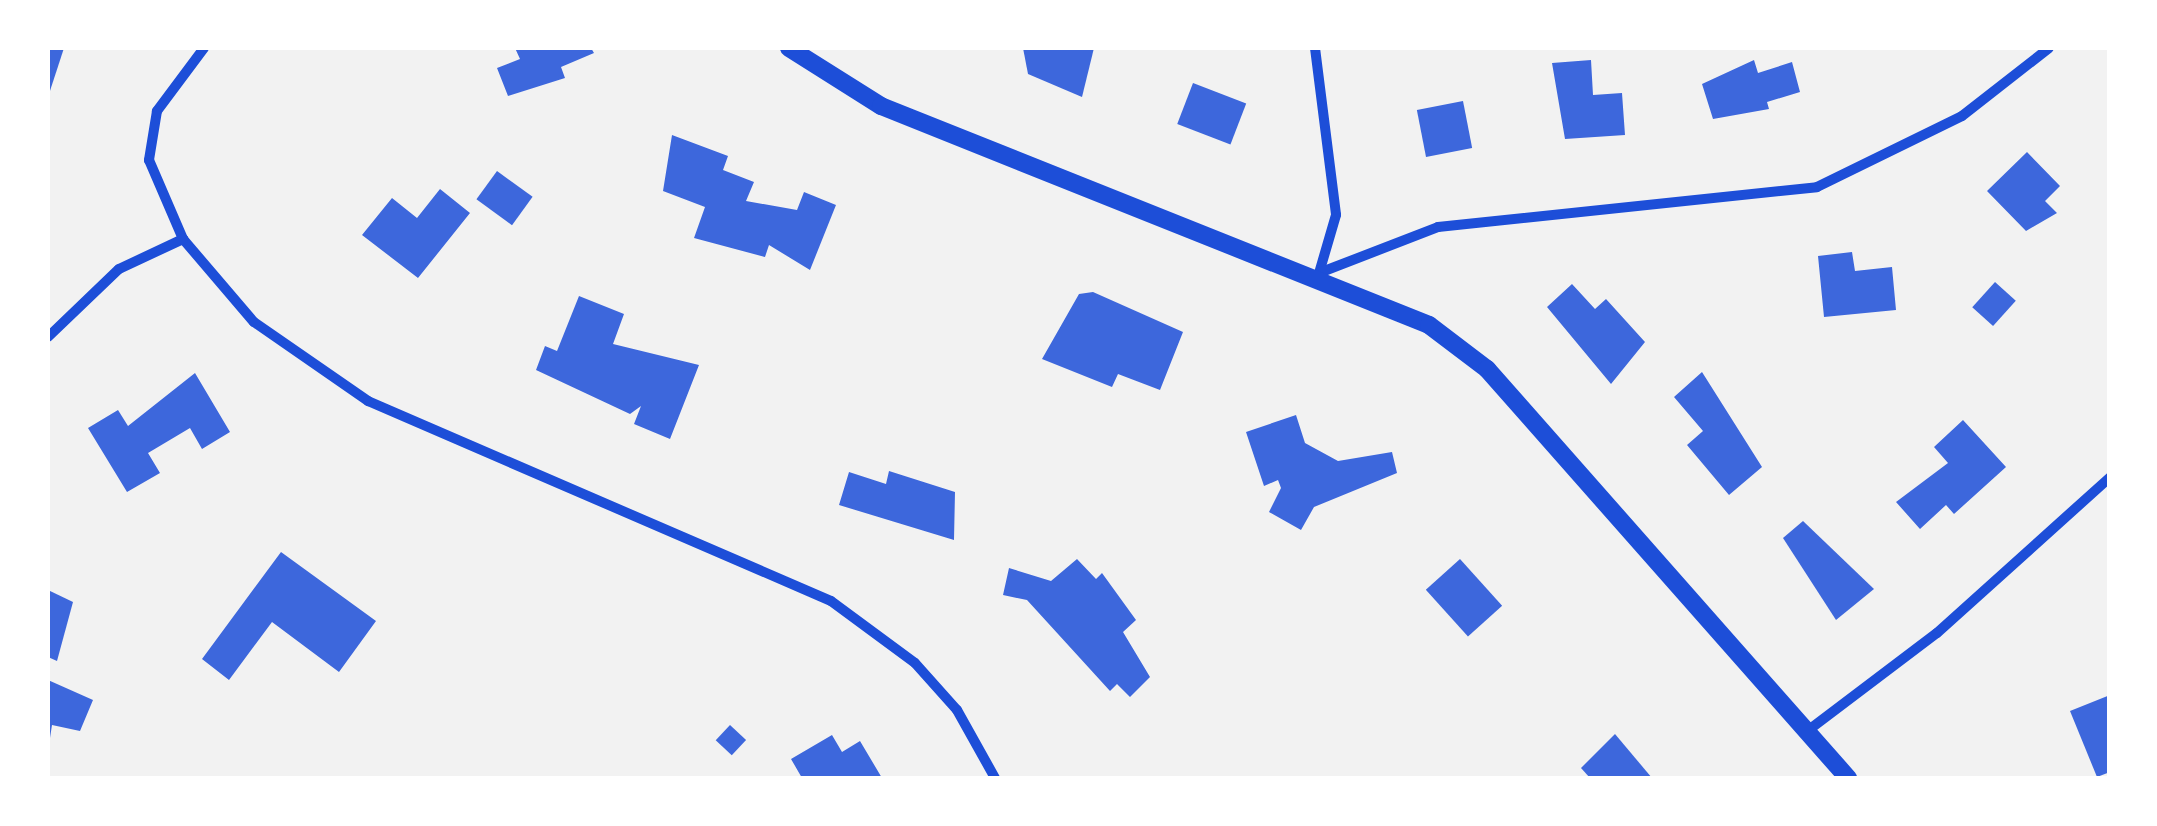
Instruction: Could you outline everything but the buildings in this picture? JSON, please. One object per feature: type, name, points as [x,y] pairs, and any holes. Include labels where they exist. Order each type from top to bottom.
[{"type":"street","points":[[204,48],[157,111],[149,143],[153,179],[183,239],[254,322],[368,401],[730,552],[862,620],[956,710],[995,778]]},
{"type":"street","points":[[789,48],[881,106],[1319,273],[1428,325],[1487,369],[1848,778]]},
{"type":"street","points":[[1315,48],[1336,199],[1319,273]]},
{"type":"street","points":[[1319,273],[1438,228],[1817,186],[1962,116],[2049,48]]},
{"type":"street","points":[[48,337],[119,270],[183,239]]},
{"type":"street","points":[[1806,732],[1937,633],[2110,477]]}]
